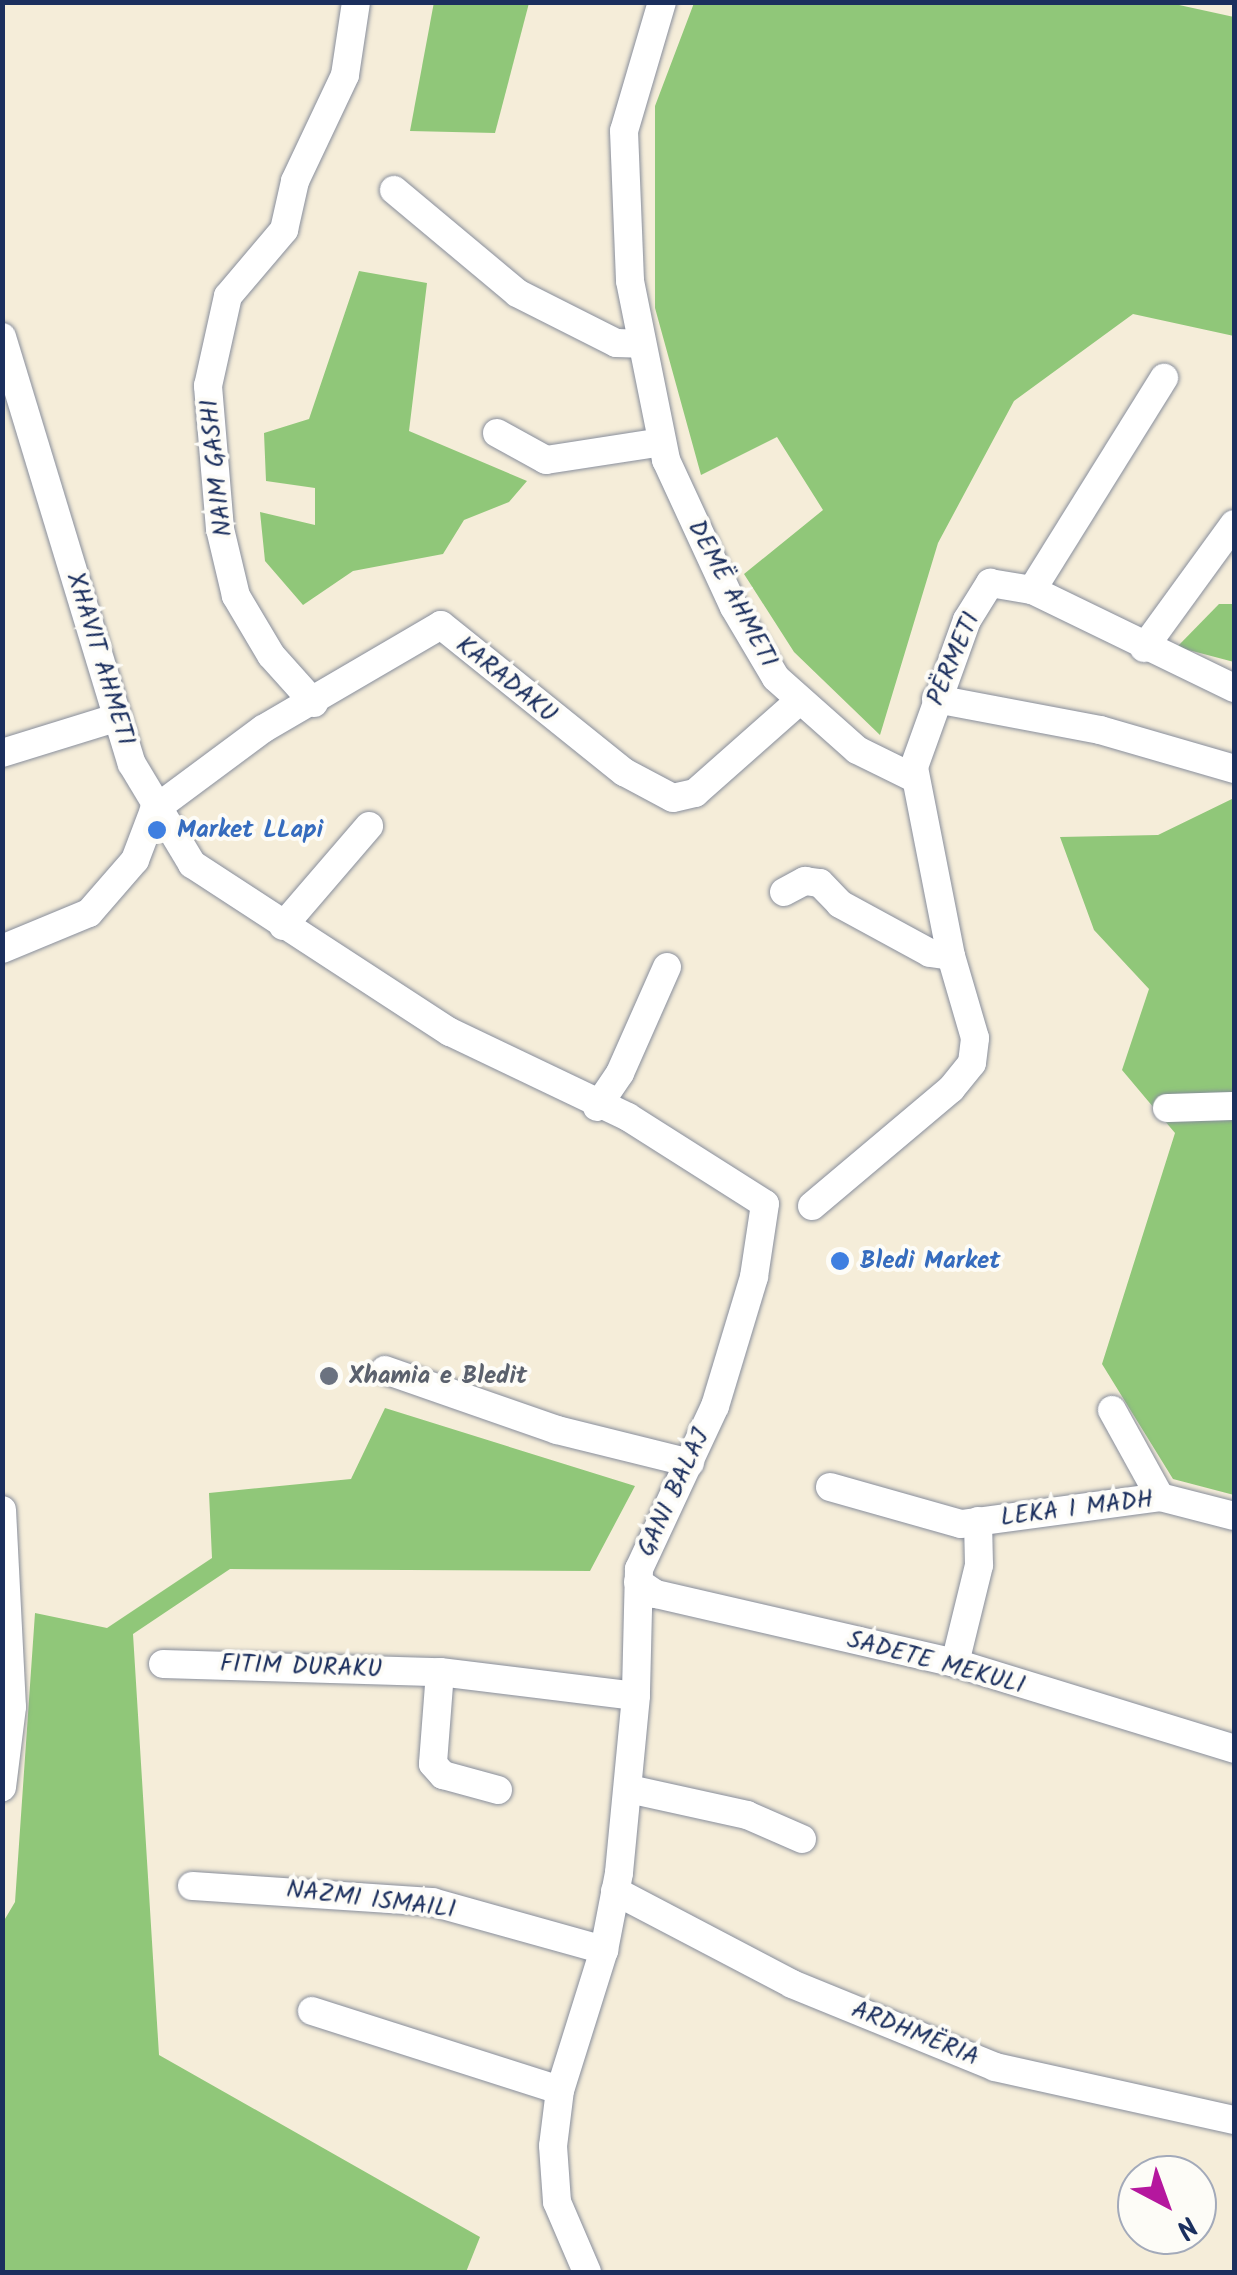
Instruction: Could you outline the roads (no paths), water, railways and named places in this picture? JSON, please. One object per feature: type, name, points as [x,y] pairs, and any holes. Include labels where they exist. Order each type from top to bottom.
[{"type":"street","name":"NAIM GASHI","points":[[314,703],[271,655],[236,596],[220,529],[208,386],[228,296],[284,230],[295,181],[346,74],[356,2]]},
{"type":"street","name":"DEMË AHMETI","points":[[662,2],[624,131],[627,244],[640,344],[662,442],[734,608],[776,678],[857,750],[914,778]]},
{"type":"street","points":[[394,190],[517,293],[616,343],[640,344]]},
{"type":"street","name":"XHAVIT AHMETI","points":[[2,338],[118,717],[154,810],[192,864],[484,1052],[598,1107],[628,1117],[766,1204]]},
{"type":"street","points":[[1032,590],[1164,378]]},
{"type":"street","points":[[497,433],[546,460],[662,442]]},
{"type":"street","points":[[1144,648],[1234,524]]},
{"type":"street","name":"PËRMETI","points":[[914,778],[936,699],[967,620],[990,583],[1032,590],[1144,648],[1234,688]]},
{"type":"street","name":"KARADAKU","points":[[154,810],[264,729],[441,625],[624,772],[673,798],[695,793],[800,700]]},
{"type":"street","points":[[936,699],[1100,730],[1234,769]]},
{"type":"street","points":[[4,746],[118,717]]},
{"type":"street","points":[[812,1206],[936,1102],[972,1063],[975,1038],[950,956],[914,778]]},
{"type":"street","points":[[2,949],[89,913],[114,890],[154,810]]},
{"type":"street","points":[[283,926],[369,826]]},
{"type":"street","points":[[784,892],[805,881],[820,883],[855,912],[930,953],[950,956]]},
{"type":"street","points":[[598,1107],[620,1073],[667,968]]},
{"type":"street","points":[[1167,1108],[1234,1106]]},
{"type":"street","name":"GANI BALAJ","points":[[587,2272],[557,2202],[553,2146],[560,2090],[604,1950],[616,1891],[636,1696],[638,1582],[690,1463],[754,1277],[766,1204]]},
{"type":"street","points":[[385,1370],[557,1430],[690,1463]]},
{"type":"street","points":[[1112,1410],[1160,1497]]},
{"type":"street","name":"LEKA I MADH","points":[[830,1487],[961,1524],[1160,1497],[1234,1516]]},
{"type":"street","points":[[2,1510],[12,1707],[2,1787]]},
{"type":"street","name":"LEKA I MADH","points":[[955,1663],[978,1565],[978,1522]]},
{"type":"street","name":"SADETE MEKULI","points":[[638,1582],[656,1594],[955,1663],[1234,1750]]},
{"type":"street","name":"FITIM DURAKU","points":[[163,1664],[440,1672],[636,1696]]},
{"type":"street","points":[[440,1672],[433,1764],[444,1775],[498,1790]]},
{"type":"street","points":[[629,1789],[747,1816],[802,1839]]},
{"type":"street","name":"NAZMI ISMAILI","points":[[192,1886],[432,1902],[604,1950]]},
{"type":"street","name":"ARDHMËRIA","points":[[616,1891],[792,1984],[995,2066],[1234,2120]]},
{"type":"street","points":[[312,2011],[560,2090]]},
{"type":"place","name":"Market LLapi","points":[[157,830]]},
{"type":"place","name":"Bledi Market","points":[[840,1261]]},
{"type":"place","name":"Xhamia e Bledit","points":[[329,1376]]}]
